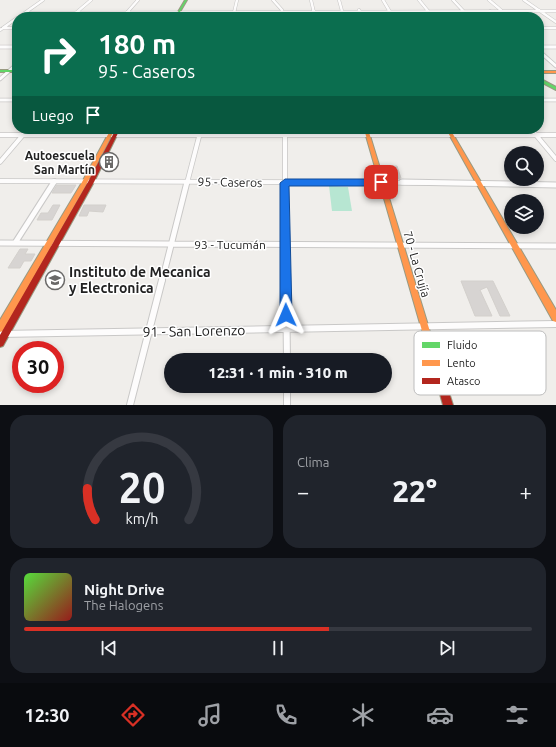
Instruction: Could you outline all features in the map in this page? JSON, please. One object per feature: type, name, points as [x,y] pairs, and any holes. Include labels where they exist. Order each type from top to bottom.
[{"type":"main road","points":[[181,12],[187,0]]},
{"type":"main road","points":[[0,71],[10,71]]},
{"type":"main road","points":[[544,72],[556,72]]},
{"type":"main road","points":[[544,78],[556,77]]},
{"type":"main road","points":[[544,81],[556,89]]},
{"type":"main road","name":"70 - La Crujía","points":[[367,134],[425,331]]},
{"type":"main road","points":[[452,135],[556,318]]},
{"type":"main road","points":[[0,343],[3,334],[55,244],[112,136]]},
{"type":"main road","points":[[0,328],[48,244],[88,182]]},
{"type":"main road","name":"70 - La Crujía","points":[[445,395],[448,405]]},
{"type":"street","points":[[25,12],[43,0]]},
{"type":"street","points":[[77,12],[91,0]]},
{"type":"street","points":[[25,12],[128,12],[138,0]]},
{"type":"street","points":[[238,0],[234,12],[360,10],[556,11]]},
{"type":"street","points":[[274,0],[282,11]]},
{"type":"street","points":[[311,0],[313,11]]},
{"type":"street","points":[[339,0],[342,11]]},
{"type":"street","points":[[383,0],[389,10]]},
{"type":"street","points":[[419,0],[428,10]]},
{"type":"street","points":[[453,0],[463,11]]},
{"type":"street","points":[[489,0],[502,10]]},
{"type":"street","points":[[524,0],[540,11]]},
{"type":"street","points":[[544,14],[556,22]]},
{"type":"street","points":[[1,29],[12,22]]},
{"type":"street","points":[[1,29],[12,28]]},
{"type":"street","points":[[544,28],[556,28]]},
{"type":"street","points":[[0,47],[12,47]]},
{"type":"street","points":[[544,47],[556,47]]},
{"type":"street","points":[[544,55],[556,66]]},
{"type":"street","points":[[0,79],[10,71]]},
{"type":"street","points":[[0,100],[12,100]]},
{"type":"street","points":[[544,100],[556,100]]},
{"type":"street","points":[[0,135],[285,136],[326,134]]},
{"type":"street","points":[[423,134],[556,136]]},
{"type":"street","points":[[0,162],[23,135]]},
{"type":"street","points":[[130,405],[200,135]]},
{"type":"street","points":[[285,136],[284,244],[287,353]]},
{"type":"street","points":[[536,136],[556,159]]},
{"type":"street","name":"95 - Caseros","points":[[0,181],[285,183],[381,182],[556,185]]},
{"type":"street","points":[[15,243],[54,181]]},
{"type":"street","name":"93 - Tucumán","points":[[0,243],[556,246]]},
{"type":"street","name":"91 - San Lorenzo","points":[[3,334],[556,324]]},
{"type":"street","points":[[287,393],[288,405]]},
{"type":"green space","points":[[329,186],[348,187],[352,211],[332,211]]},
{"type":"building","points":[[390,166],[397,166],[401,178],[395,179]]},
{"type":"building","points":[[57,185],[76,185],[71,193],[52,193]]},
{"type":"building","points":[[53,205],[60,205],[52,220],[37,220],[41,213],[48,213]]},
{"type":"building","points":[[84,205],[106,205],[103,212],[89,211],[87,216],[79,216]]},
{"type":"building","points":[[20,249],[28,249],[25,254],[35,254],[31,261],[24,261],[20,268],[8,268]]},
{"type":"building","points":[[461,281],[493,281],[510,316],[500,316],[487,287],[480,290],[492,316],[475,316]]},
{"type":"traffic: fast","points":[[179,12],[186,0]]},
{"type":"traffic: fast","points":[[0,71],[12,71]]},
{"type":"traffic: fast","points":[[544,82],[556,89]]},
{"type":"traffic: slow","points":[[544,72],[556,72]]},
{"type":"traffic: slow","points":[[0,328],[83,185],[110,134]]},
{"type":"traffic: slow","points":[[367,134],[426,331]]},
{"type":"traffic: slow","points":[[451,134],[556,318]]},
{"type":"traffic: jam","points":[[0,343],[91,182],[115,134]]},
{"type":"traffic: jam","points":[[445,395],[448,405]]},
{"type":"place","name":"Autoescuela San Martín","points":[[109,162]]},
{"type":"place","name":"Instituto de Mecanica y Electronica","points":[[55,280]]},
{"type":"route","points":[[286,315],[284,244],[285,183],[381,182]]}]
